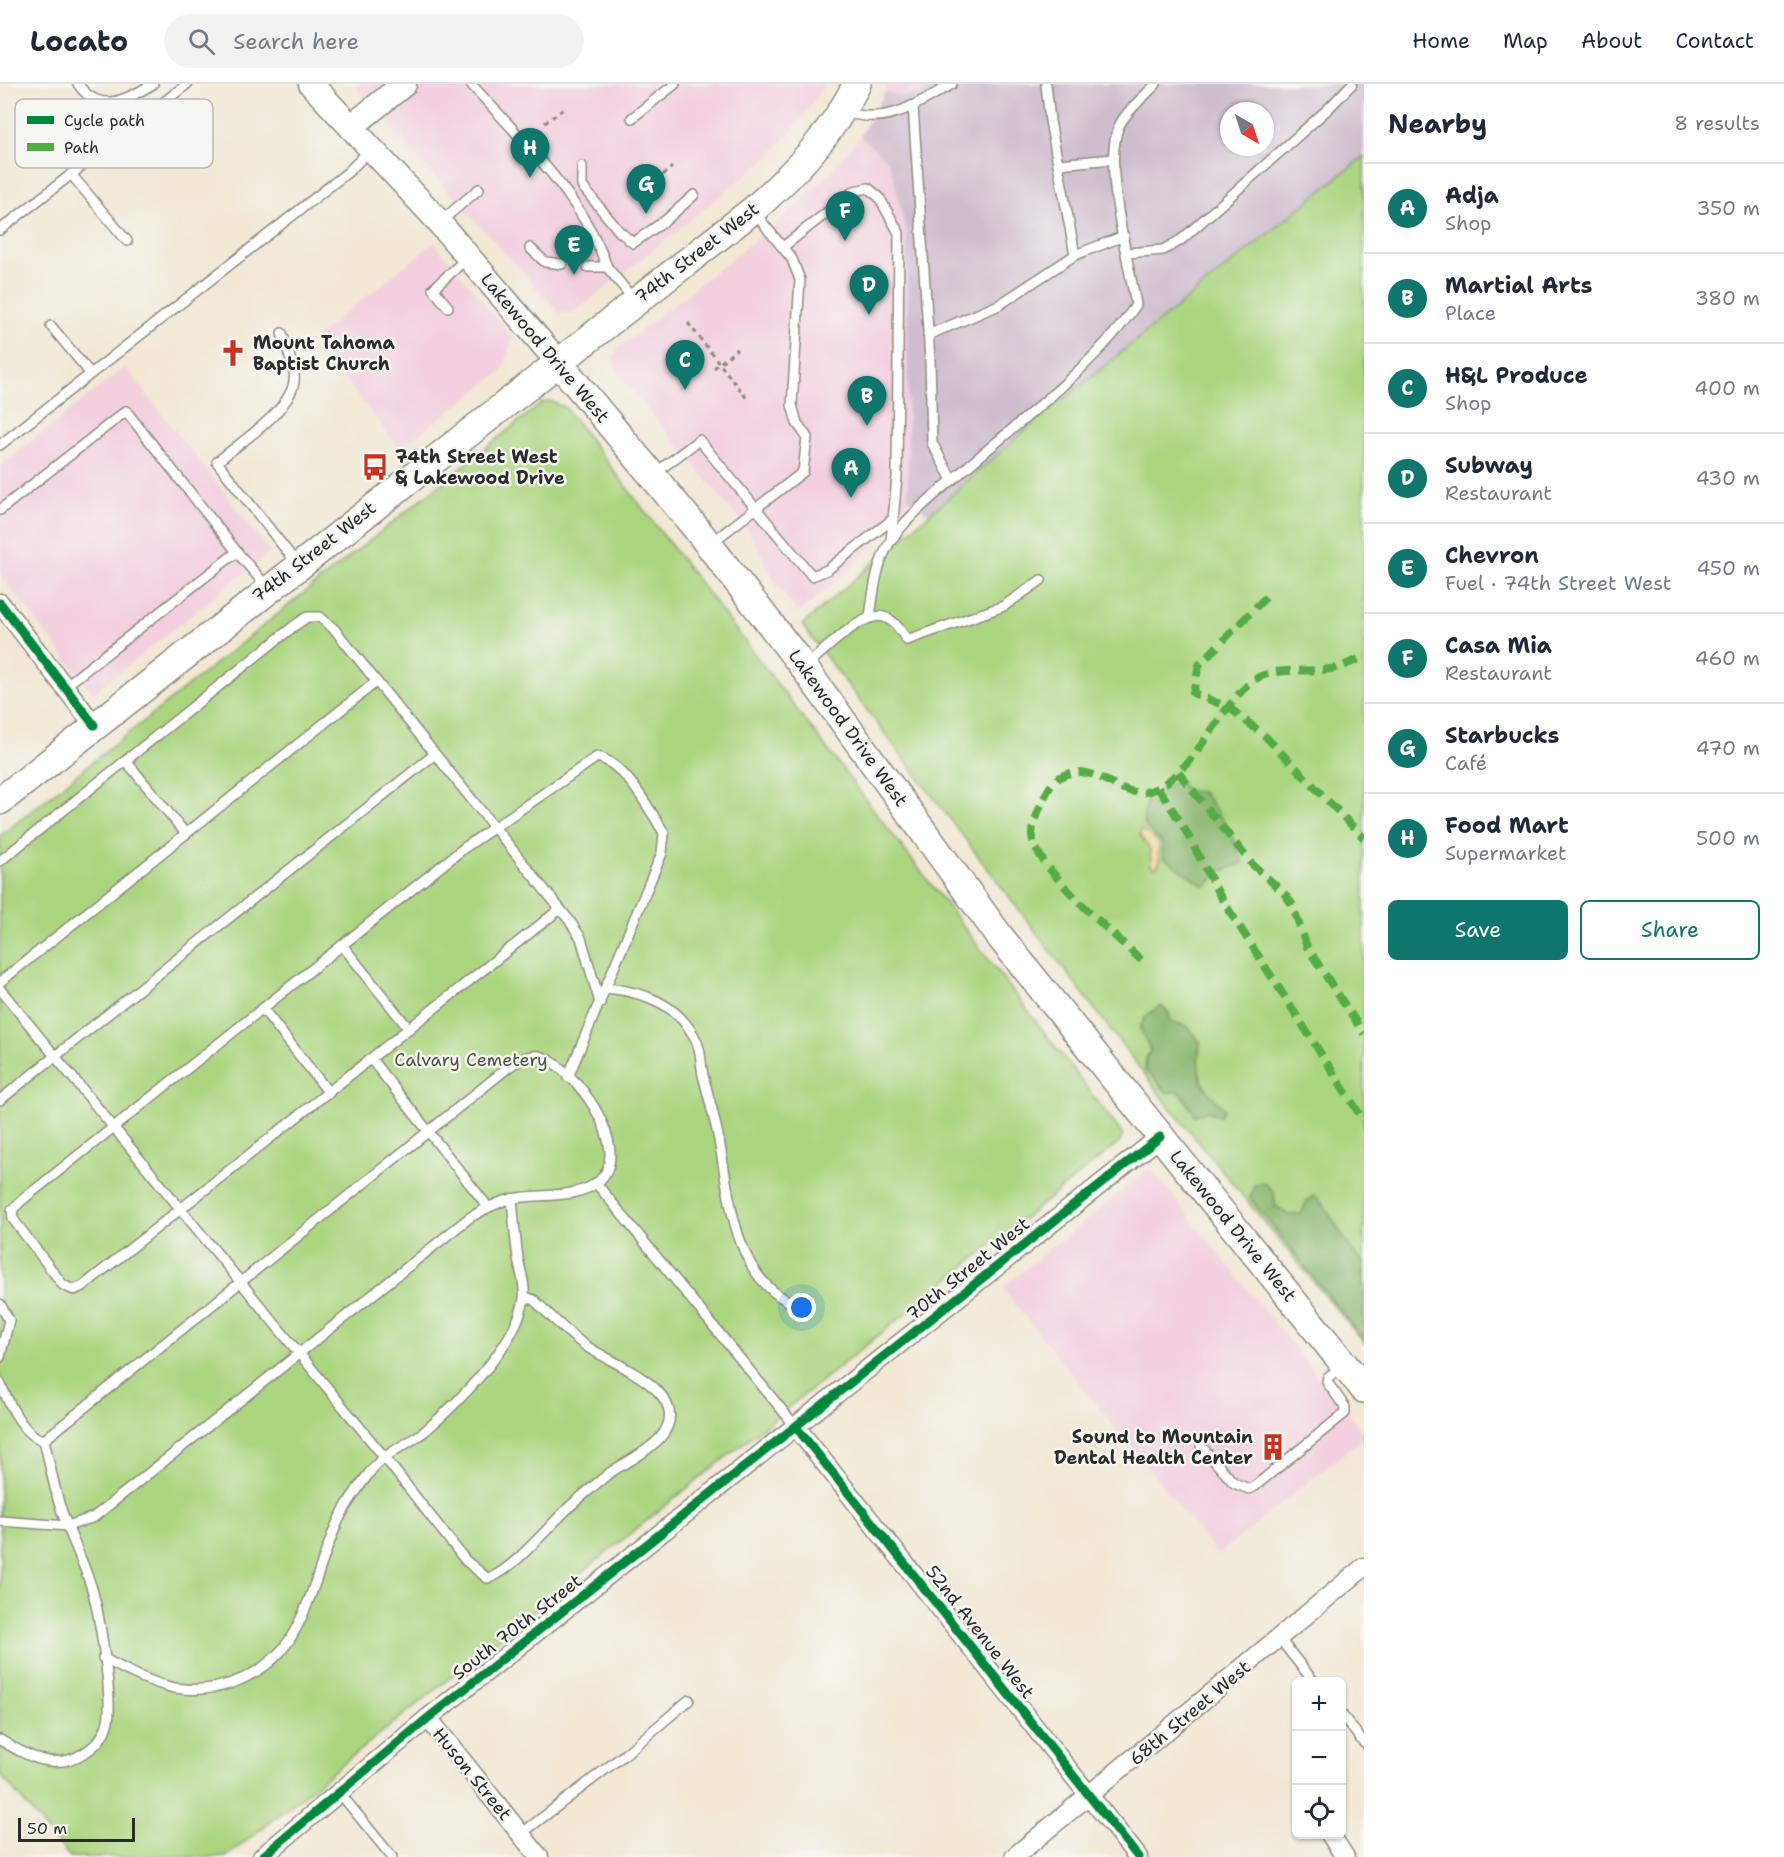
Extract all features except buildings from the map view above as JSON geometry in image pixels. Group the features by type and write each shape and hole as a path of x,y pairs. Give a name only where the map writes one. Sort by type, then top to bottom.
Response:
{"main road":[{"name":"Lakewood Drive West","path":"311,84 439,223 558,362 709,545 804,668 1001,938 1364,1389"},
{"path":"351,127 404,84"},
{"name":"74th Street West","path":"0,801 268,588 753,210 814,153 844,111 857,84"}],"street":[{"path":"0,603 94,725"},
{"name":"70th Street West","path":"796,1427 1160,1137"},
{"name":"South 70th Street","path":"262,1857 428,1718 796,1427"},
{"name":"52nd Avenue West","path":"796,1427 1138,1857"},
{"name":"68th Street West","path":"1014,1857 1090,1797 1364,1567"},
{"name":"Huson Street","path":"428,1718 539,1857"},
{"path":"1332,1839 1339,1855"}],"lane":[{"path":"78,84 87,97 92,99"},
{"path":"128,99 153,84"},
{"path":"168,99 187,84"},
{"path":"471,84 580,211 598,241 607,267 635,302"},
{"path":"632,118 675,84"},
{"path":"844,111 875,118 913,106 952,84"},
{"path":"1046,84 1075,255"},
{"path":"870,616 878,568 891,541 922,506 1090,359 1121,327 1136,305 1113,159 1120,126 1156,84"},
{"path":"1127,253 1163,250 1181,240 1328,110 1352,84"},
{"path":"913,106 928,335 932,443 952,480"},
{"path":"0,445 348,172 371,148"},
{"path":"1058,164 1113,159"},
{"path":"582,166 582,186 619,231 633,243 666,220 694,195"},
{"path":"0,230 79,168"},
{"path":"71,174 127,241"},
{"path":"783,247 854,191 868,188 879,197 899,233 897,477 891,541"},
{"path":"439,223 479,189"},
{"path":"709,545 803,472 807,437 797,423 792,405 800,280 792,259 753,210"},
{"path":"928,335 999,305 1075,255 1124,236"},
{"path":"530,248 545,262 562,264"},
{"path":"448,307 433,289 468,257"},
{"path":"588,267 607,267"},
{"path":"51,326 90,373"},
{"path":"282,333 294,375 293,390 281,409 217,462 298,565"},
{"path":"0,510 126,411 268,588"},
{"path":"652,475 699,440 812,576 828,570 893,519"},
{"path":"64,687 237,552"},
{"path":"804,668 870,616 883,616 894,622 907,640 1004,606 1041,580"},
{"path":"0,861 307,617 320,617 329,624 560,909 581,938 600,1003"},
{"path":"0,982 376,682"},
{"path":"0,1101 435,754"},
{"path":"560,909 83,1286 74,1290 63,1285 13,1219 12,1210 342,945 494,827 597,757 609,759 622,773 664,833 662,853 568,1077"},
{"path":"126,761 186,834"},
{"path":"342,945 409,1029"},
{"path":"607,988 639,992 659,1001 679,1017 694,1035 702,1053 702,1069 720,1144 730,1206 742,1247 752,1265 772,1288 794,1305 807,1308"},
{"path":"0,989 385,1458 466,1561 487,1578 506,1571 555,1518 608,1474 660,1437 669,1422 666,1405 657,1387 585,1346 534,1300 525,1297"},
{"path":"263,1009 329,1092"},
{"path":"0,1383 29,1431 36,1439 44,1440 428,1131 510,1066 527,1056 540,1056 568,1077 596,1106 605,1129 608,1161 605,1173 596,1183 585,1189 569,1193 512,1199 469,1218 93,1516 68,1526 0,1521"},
{"path":"371,1059 488,1208"},
{"path":"596,1183 796,1427"},
{"path":"104,1658 131,1673 175,1688 224,1685 248,1677 272,1660 290,1639 341,1516 372,1470 385,1458 425,1431 485,1370 501,1350 516,1323 525,1297 512,1199"},
{"path":"0,1304 9,1320 0,1357"},
{"path":"1201,1446 1234,1483 1249,1489 1255,1486 1345,1413 1346,1407 1327,1382 1328,1377 1344,1364"},
{"path":"0,1740 33,1758 55,1763 67,1762 91,1749 102,1737 108,1720 109,1693 92,1590 68,1526 44,1440"},
{"path":"1279,1638 1310,1677"},
{"path":"521,1834 624,1755 689,1700"},
{"path":"1346,1721 1364,1743"},
{"path":"339,1792 392,1857"}],"path":[{"path":"545,123 566,107"},
{"path":"656,181 672,167"},
{"path":"688,323 748,400"},
{"path":"714,368 737,349"}],"shaded area":[{"path":"353,84 387,84 368,100"},
{"path":"427,84 825,84 803,117 770,156 574,313 560,313 391,128 388,120 393,110"},
{"path":"887,84 934,84 920,95 902,96 885,92"},
{"path":"934,84 1364,84 1364,156 1029,427 929,514 908,499 907,236 888,161 860,136 885,92 902,96 920,95"},
{"path":"860,136 888,161 907,236 908,499 902,512 853,567 798,613 774,581 750,532 618,374 613,358 618,349 789,213 829,174"},
{"path":"434,243 513,338 502,371 400,449 313,339"},
{"path":"125,367 271,552 93,693 0,575 0,466"},
{"path":"1150,1168 1364,1434 1364,1437 1218,1555 1002,1288"}],"green space":[{"path":"1364,156 1364,1343 1164,1100 802,625 1029,427"},
{"name":"Calvary Cemetery","path":"550,401 565,407 1123,1135 1120,1142 226,1857 70,1857 0,1774 0,836 542,403"},
{"path":"1177,781 1189,791 1202,792 1231,834 1243,863 1222,871 1205,886 1164,858 1162,842 1144,824 1148,798"},
{"path":"1161,1006 1169,1013 1171,1022 1187,1026 1200,1042 1199,1072 1204,1086 1224,1109 1220,1116 1207,1111 1195,1115 1180,1092 1167,1092 1145,1070 1146,1058 1151,1051 1140,1028 1146,1016"},
{"path":"1263,1182 1274,1192 1275,1205 1288,1215 1301,1214 1307,1201 1314,1195 1328,1211 1350,1247 1364,1262 1364,1340 1250,1198 1254,1185"}],"sand":[{"path":"1142,830 1159,842 1159,864 1156,868 1151,866 1150,850 1139,834"}],"marked path":[{"path":"1266,597 1199,665 1193,693 1230,708 1266,737 1364,838"},
{"path":"1141,960 1060,881 1035,847 1032,834 1034,825 1048,790 1063,775 1080,772 1091,774 1129,791 1139,793 1150,791 1175,776 1187,764 1227,708 1258,677 1278,672 1334,668 1364,657"},
{"path":"1178,772 1252,864 1283,892 1292,904 1307,947 1364,1034"},
{"path":"1158,788 1182,824 1220,896 1364,1121"}],"cycle path":[{"path":"0,603 94,725"},
{"path":"262,1857 428,1718 1160,1137"},
{"path":"796,1427 1138,1857"}],"place":[{"name":"Food Mart","path":"530,178"},
{"name":"Starbucks","path":"646,214"},
{"name":"Casa Mia","path":"845,241"},
{"name":"Chevron","path":"574,275"},
{"name":"Subway","path":"869,315"},
{"name":"Mount Tahoma Baptist Church","path":"233,353"},
{"name":"H&L Produce","path":"685,390"},
{"name":"Martial Arts","path":"867,426"},
{"name":"74th Street West & Lakewood Drive","path":"375,467"},
{"name":"Adja","path":"851,498"},
{"name":"Sound to Mountain Dental Health Center","path":"1273,1447"}]}
